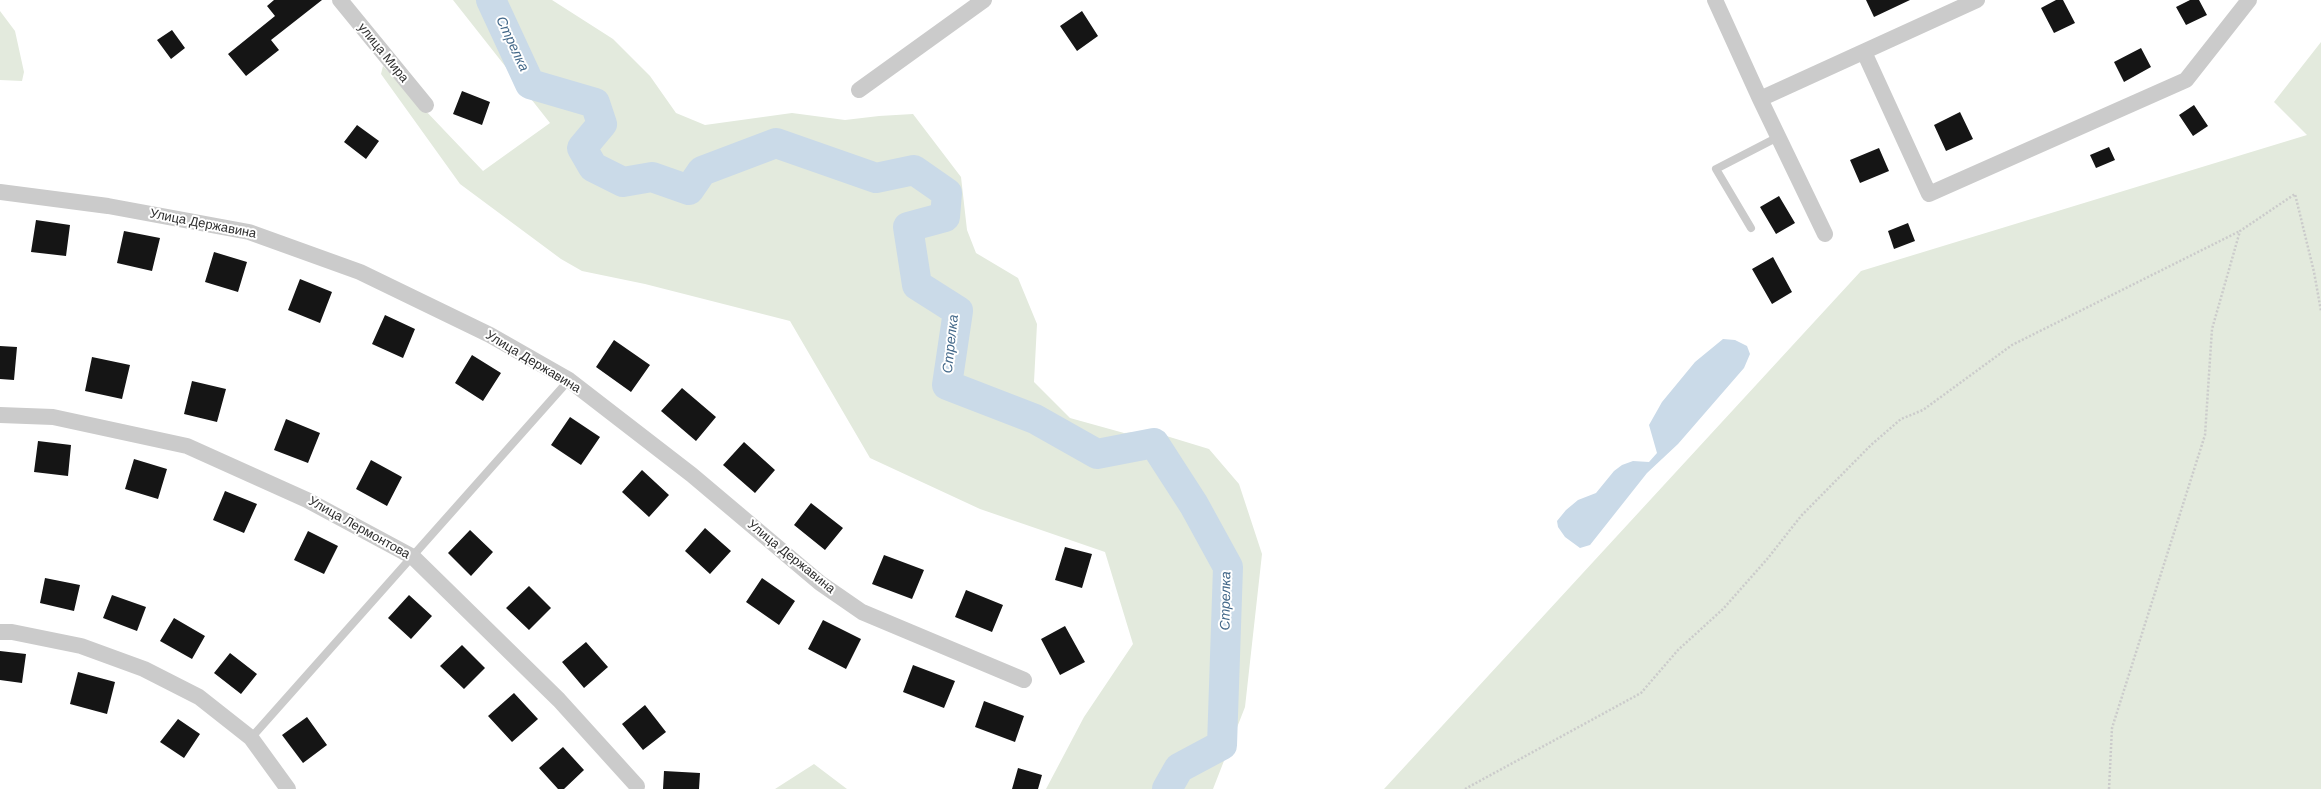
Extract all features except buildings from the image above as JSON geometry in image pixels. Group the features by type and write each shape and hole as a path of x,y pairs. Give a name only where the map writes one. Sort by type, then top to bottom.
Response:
{"street":[{"name":"улица Мира","path":"340,0 426,105"},
{"path":"859,90 984,0"},
{"path":"1715,0 1760,99 1825,234"},
{"path":"1760,99 1976,0"},
{"path":"1864,52 1929,194 2186,80 2249,0"},
{"name":"Улица Державина","path":"0,192 108,206 249,232 360,272 490,335 569,380 692,475 820,583 862,612 1024,680"},
{"name":"Улица Лермонтова","path":"0,414 53,417 187,446 307,500 413,557 559,700 637,786"},
{"path":"0,632 12,632 81,646 144,669 199,698 250,738 288,789"}],"lane":[{"path":"1751,228 1716,169 1778,137"},
{"path":"250,738 413,557 569,380"}],"path":[{"path":"1465,789 1641,693 1678,650 1723,609 1768,558 1801,516 1871,445 1902,419 1923,410 2012,345 2240,231 2294,194 2314,272 2321,311"},
{"path":"2108,789 2112,728 2205,435 2212,329 2240,231"}],"shaded area":[{"path":"453,0 552,0 613,39 650,76 676,113 705,125 792,113 845,120 913,114 961,177 967,230 976,253 1018,278 1037,324 1034,382 1070,418 1124,433 1150,431 1209,449 1239,484 1262,554 1245,707 1213,789 1046,789 1084,717 1133,644 1105,552 980,509 870,458 790,321 645,284 582,271 561,259 460,184 381,74 383,66 483,171 550,123"},
{"path":"0,11 15,31 24,72 22,81 0,80"},
{"path":"2321,42 2321,789 1384,789 1861,271 2307,135 2274,102"},
{"path":"814,764 847,789 775,789"}],"water":[{"path":"1723,339 1735,340 1747,346 1750,354 1744,368 1678,444 1647,473 1590,545 1580,548 1565,537 1558,527 1557,521 1566,510 1578,500 1596,493 1614,471 1622,465 1633,461 1649,462 1657,453 1649,425 1662,402 1695,362"}],"waterway":[{"name":"Стрелка","path":"491,0 530,84 595,103 602,124 582,148 593,167 623,182 652,177 689,190 702,171 776,143 876,178 914,170 947,193 945,217 908,227 917,285 958,311 947,385 1035,419 1097,454 1154,443 1194,505 1228,567 1222,745 1179,768 1167,789"}]}
